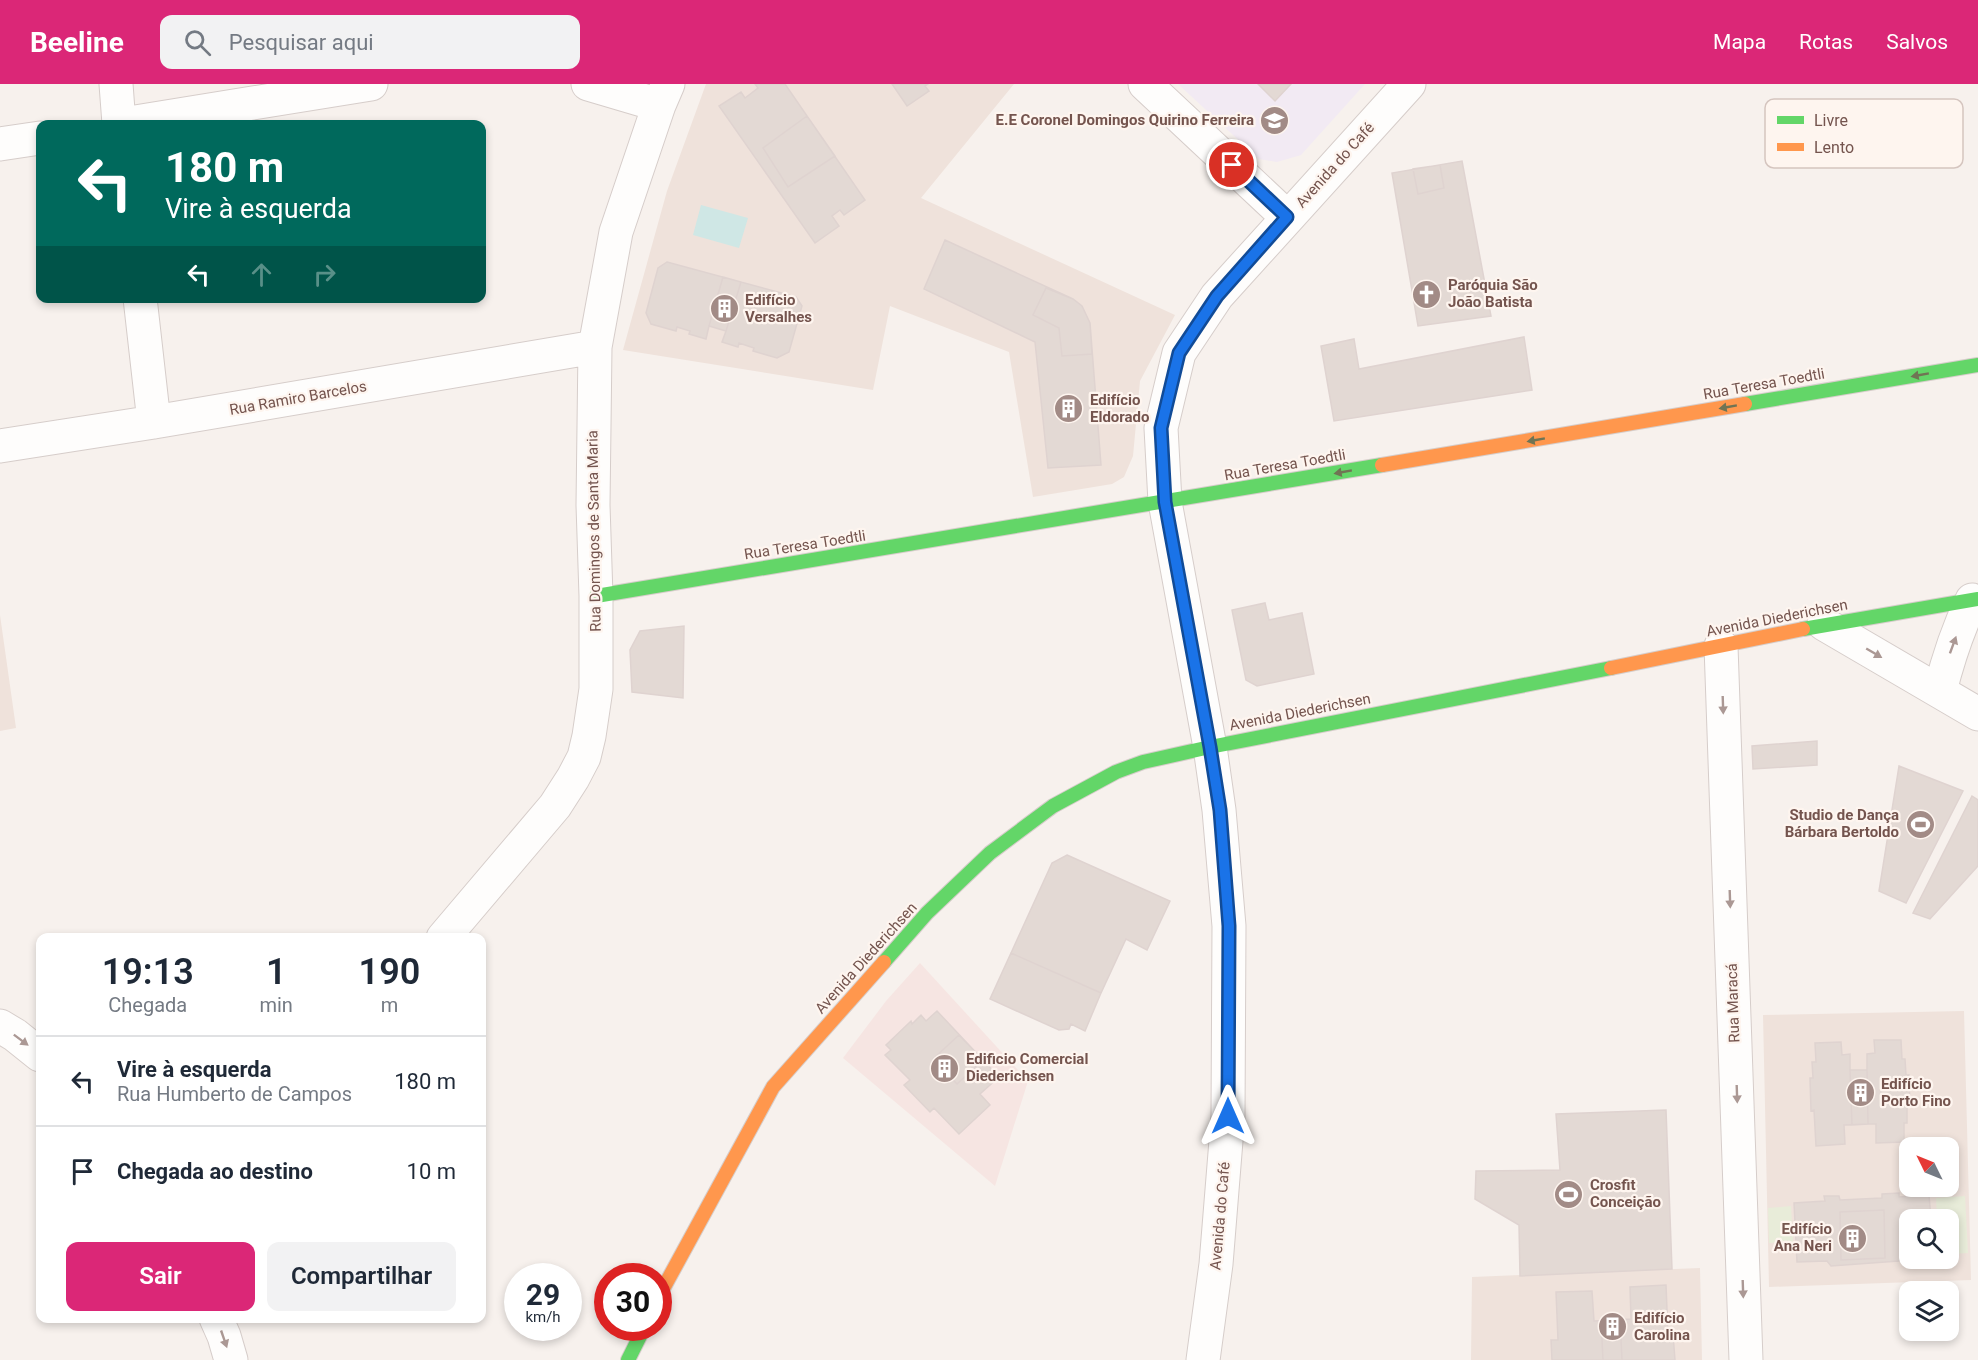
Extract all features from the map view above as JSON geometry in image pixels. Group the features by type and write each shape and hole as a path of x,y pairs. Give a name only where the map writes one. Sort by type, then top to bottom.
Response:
{"street":[{"path":"116,84 120,120"},
{"path":"146,120 371,84"},
{"path":"588,84 664,94"},
{"path":"1145,84 1287,217"},
{"name":"Avenida do Café","path":"1203,1360 1216,1264 1228,1104 1229,926 1220,810 1165,502 1161,428 1179,353 1217,296 1409,84"},
{"name":"Rua Domingos de Santa Maria","path":"447,933 555,806 584,757 596,689 593,505 595,347 616,232 664,94"},
{"path":"0,144 36,139"},
{"path":"141,303 154,422"},
{"name":"Rua Ramiro Barcelos","path":"0,446 595,347"},
{"name":"Rua Teresa Toedtli","path":"596,596 1978,365"},
{"path":"1940,691 1963,619 1975,600"},
{"name":"Avenida Diederichsen","path":"672,1271 773,1087 927,913 990,853 1053,806 1116,772 1143,762 1210,747 1824,624 1975,600"},
{"path":"1824,624 1978,714"},
{"name":"Rua Maracá","path":"1721,646 1746,1360"},
{"path":"0,1026 36,1052"},
{"path":"218,1323 231,1360"},
{"path":"628,1360 638,1341"}],"shaded area":[{"path":"706,84 1014,84 921,198 1175,315 1140,381 1133,456 1124,477 1112,484 1033,497 1009,352 890,306 873,390 623,350 667,191"},
{"name":"E.E Coronel Domingos Quirino Ferreira","path":"1178,84 1365,84 1301,155 1277,162 1259,159"},
{"path":"0,615 16,728 0,731"},
{"path":"920,963 1028,1081 995,1186 843,1058 886,1001"},
{"path":"1964,1011 1971,1280 1769,1287 1763,1015"},
{"path":"1700,1268 1702,1360 1471,1360 1472,1277"}],"green space":[{"path":"1965,1196 1968,1253 1959,1253 1959,1209 1937,1209 1936,1198"},
{"path":"1791,1206 1793,1242 1769,1243 1768,1208"}],"water":[{"path":"701,205 748,218 739,248 693,235"}],"building":[{"path":"755,84 785,84 865,200 844,215 840,210 832,216 839,226 815,243 719,106 741,92 745,98 758,88"},
{"path":"892,84 928,84 925,86 929,91 907,106"},
{"path":"1258,84 1291,84 1275,101"},
{"path":"807,116 835,156 788,187 763,148"},
{"path":"1462,161 1491,316 1418,326 1392,173"},
{"path":"1440,165 1444,188 1418,194 1413,169"},
{"name":"Edifício Eldorado","path":"945,240 1073,299 1082,306 1090,323 1101,465 1048,468 1035,342 924,289"},
{"name":"Edifício Versalhes","path":"667,262 796,297 802,306 789,352 777,358 753,351 754,348 739,343 738,347 722,342 726,331 709,326 706,339 689,334 690,331 677,327 676,331 651,324 646,313 658,268"},
{"path":"723,277 741,282 726,331 709,326"},
{"path":"1046,288 1073,299 1082,306 1090,323 1092,354 1062,356 1059,328 1033,315"},
{"path":"1524,337 1532,390 1334,421 1321,346 1354,339 1359,369"},
{"path":"1265,603 1269,620 1302,613 1314,674 1257,686 1246,680 1232,610"},
{"path":"684,626 683,698 632,692 630,650 640,631"},
{"path":"1817,741 1817,765 1753,769 1752,746"},
{"path":"1899,766 1963,791 1906,903 1879,891"},
{"path":"1972,796 1978,800 1978,866 1930,919 1913,913"},
{"path":"1067,855 1170,901 1147,950 1126,939 1101,993 1011,953 1052,863"},
{"path":"1011,953 1101,993 1085,1031 1071,1024 1069,1029 1059,1030 990,999"},
{"name":"Edificio Comercial Diederichsen","path":"937,1011 999,1077 980,1094 990,1105 959,1134 934,1108 930,1112 904,1085 910,1080 885,1055 891,1050 886,1045 911,1021 912,1024 921,1015 926,1021"},
{"path":"959,1035 983,1060 957,1084 933,1059"},
{"name":"Edifício Porto Fino","path":"1874,1040 1901,1040 1902,1059 1905,1059 1906,1075 1909,1075 1910,1107 1907,1107 1904,1137 1899,1137 1899,1142 1876,1143 1876,1124 1844,1125 1845,1144 1816,1146 1814,1110 1811,1111 1810,1078 1813,1078 1812,1062 1816,1062 1815,1043 1841,1042 1842,1055 1850,1054 1850,1070 1867,1070 1867,1054 1875,1053"},
{"path":"1850,1070 1867,1070 1868,1124 1852,1125"},
{"path":"1666,1110 1672,1269 1520,1276 1519,1225 1475,1199 1476,1171 1560,1170 1556,1114"},
{"name":"Edifício Ana Neri","path":"1899,1193 1899,1197 1929,1197 1930,1209 1899,1209 1899,1261 1831,1266 1827,1261 1797,1262 1794,1203 1825,1201 1824,1196 1839,1196 1840,1200 1882,1198 1882,1194"},
{"path":"1884,1210 1885,1258 1841,1260 1840,1212"},
{"name":"Edifício Carolina","path":"1666,1285 1668,1334 1673,1334 1675,1360 1552,1360 1551,1340 1558,1340 1556,1292 1592,1291 1594,1321 1631,1319 1630,1287"},
{"path":"1620,1319 1622,1360 1603,1360 1601,1320"}],"traffic: fast":[{"path":"1745,404 1978,365"},
{"path":"596,596 1382,465"},
{"path":"1803,629 1978,599"},
{"path":"884,962 927,913 990,853 1053,806 1116,772 1143,762 1210,747 1611,668"},
{"path":"628,1360 638,1341"}],"traffic: slow":[{"path":"1382,465 1745,404"},
{"path":"1611,668 1803,629"},
{"path":"672,1272 773,1087 884,962"}],"place":[{"name":"E.E Coronel Domingos Quirino Ferreira","path":"1275,120"},
{"name":"Paróquia São João Batista","path":"1427,294"},
{"name":"Edifício Versalhes","path":"724,309"},
{"name":"Edifício Eldorado","path":"1069,409"},
{"name":"Studio de Dança Bárbara Bertoldo","path":"1920,824"},
{"name":"Edificio Comercial Diederichsen","path":"945,1068"},
{"name":"Edifício Porto Fino","path":"1860,1093"},
{"name":"Crosfit Conceição","path":"1569,1194"},
{"name":"Edifício Ana Neri","path":"1853,1238"},
{"name":"Edifício Carolina","path":"1613,1327"}],"route":[{"path":"1228,1116 1229,926 1220,810 1165,502 1161,428 1179,353 1217,296 1287,217 1232,165"}]}
